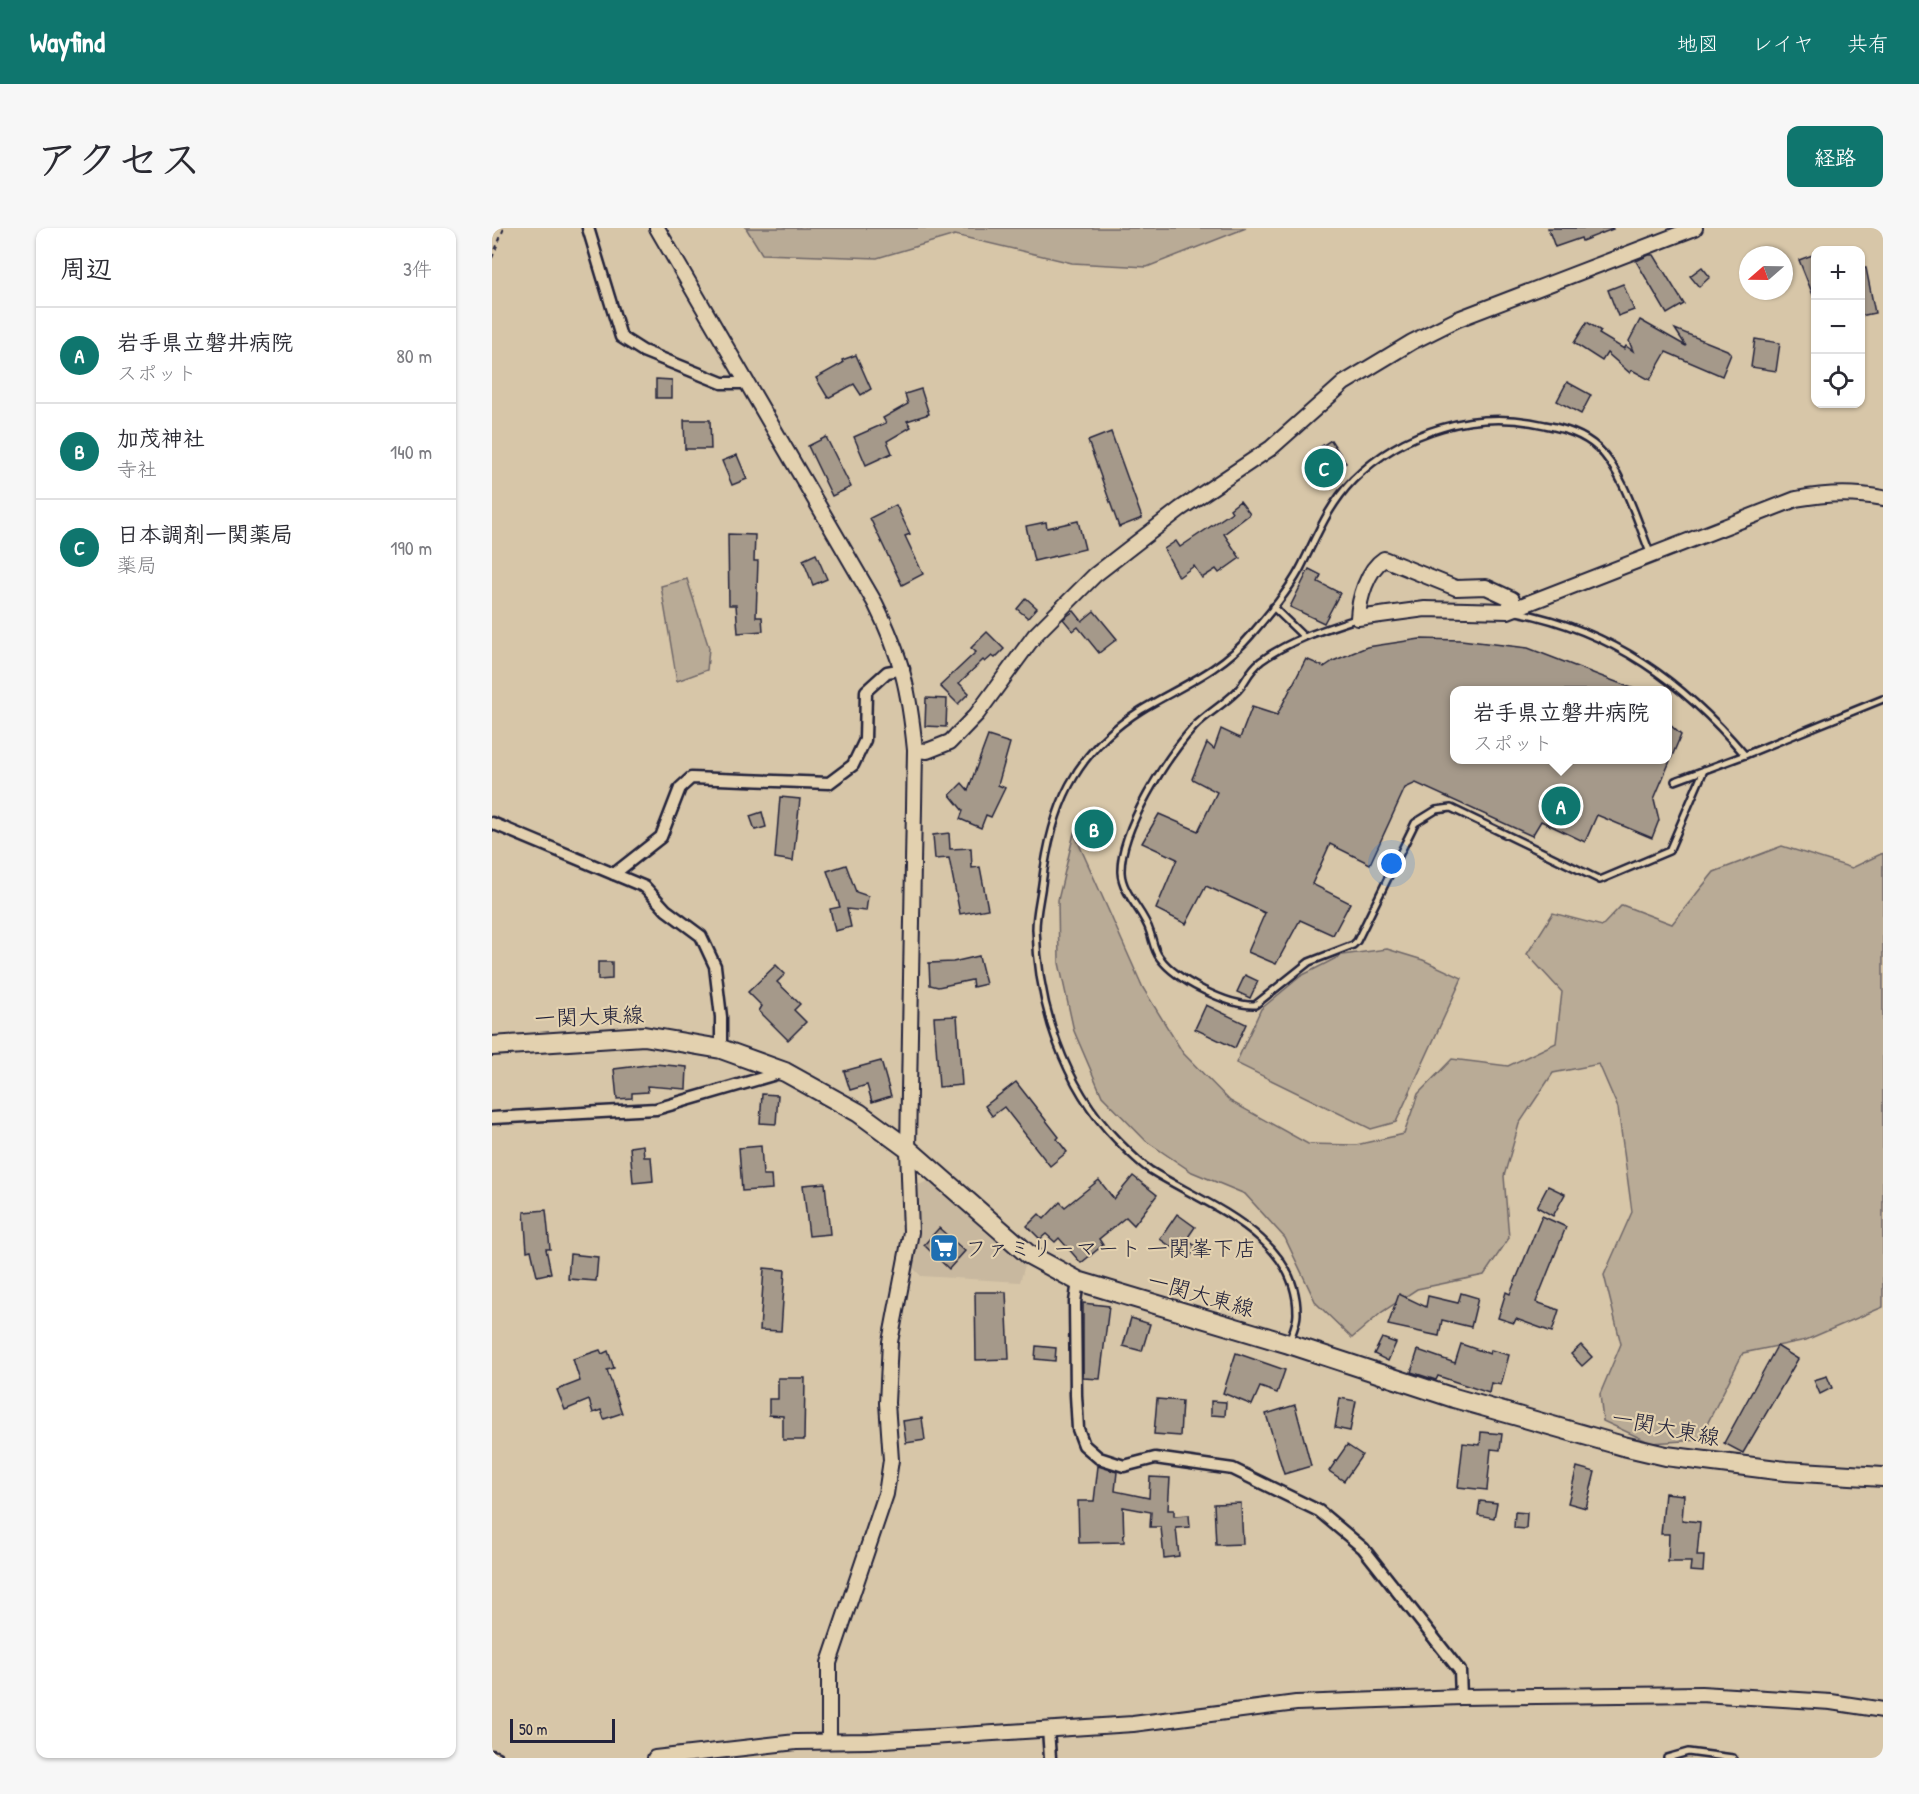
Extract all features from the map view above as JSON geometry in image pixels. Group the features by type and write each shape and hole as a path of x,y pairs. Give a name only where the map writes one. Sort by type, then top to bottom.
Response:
{"main road":[{"name":"一関大東線","path":"492,1046 644,1036 721,1049 785,1072 859,1113 908,1149 1028,1254 1078,1281 1289,1344 1455,1398 1666,1456 1785,1471 1883,1477"}],"street":[{"path":"588,228 621,337 643,351 722,383 747,383"},
{"path":"657,228 875,603 904,669 915,750 908,1149 910,1232 890,1342 887,1392 891,1460 886,1494 829,1663 829,1741"},
{"path":"915,750 927,751 950,742 977,714 1035,635 1095,575 1180,509 1271,448 1344,383 1412,342 1458,319 1695,228"},
{"path":"1508,611 1512,599 1486,587 1456,588 1384,559 1377,564 1363,592 1358,618 1425,609 1508,611 1796,499 1823,494 1854,493 1883,498"},
{"path":"614,874 661,837 680,788 691,778 829,783 853,765 865,740 866,691 887,672 904,669"},
{"path":"492,823 645,887 666,910 701,936 715,966 721,1017 721,1049"},
{"path":"492,1118 656,1109 785,1072"},
{"path":"1078,1281 1075,1302 1076,1395 1078,1429 1084,1445 1099,1458 1124,1466 1155,1458 1233,1469 1319,1511 1363,1548 1460,1671 1461,1697"},
{"path":"656,1758 796,1742 869,1741 1133,1724 1296,1702 1701,1694 1831,1702 1883,1710"},
{"path":"1048,1729 1050,1758"},
{"path":"492,1756 497,1758"}],"lane":[{"path":"1289,1344 1297,1315 1294,1290 1282,1265 1262,1238 1234,1218 1146,1168 1114,1137 1082,1098 1058,1048 1044,989 1036,927 1053,820 1078,767 1108,736 1139,711 1216,667 1248,639 1299,572 1330,508 1352,482 1376,460 1418,436 1451,424 1508,419 1573,431 1600,449 1616,472 1651,555"},
{"path":"1273,607 1303,636"},
{"path":"1508,611 1542,617 1586,633 1659,672 1693,699 1745,755"},
{"path":"1358,618 1303,636 1254,667 1237,691 1195,726 1165,764 1145,798 1122,862 1125,889 1147,922 1157,955 1167,966 1198,987 1246,1005 1255,1005 1263,1001 1281,982 1309,962 1357,941 1415,823 1431,812 1451,808 1600,880 1669,851 1704,770"},
{"path":"1675,781 1883,699"},
{"path":"1667,1758 1688,1752 1733,1758"}],"path":[{"path":"492,258 504,228"}],"shaded area":[{"path":"746,228 1246,228 1147,267 1072,263 955,235 877,258 762,254"},
{"path":"687,579 709,648 707,670 677,681 661,586"},
{"path":"1074,833 1143,988 1183,1053 1230,1101 1308,1144 1356,1145 1404,1134 1418,1094 1452,1059 1508,1066 1556,1043 1562,992 1527,954 1553,913 1602,926 1622,905 1672,924 1714,872 1782,846 1852,868 1883,853 1883,1307 1806,1340 1743,1353 1699,1440 1651,1443 1603,1421 1600,1394 1621,1344 1604,1275 1632,1212 1618,1108 1599,1064 1553,1073 1519,1124 1504,1176 1509,1238 1484,1275 1417,1289 1382,1312 1352,1338 1316,1303 1285,1238 1245,1194 1192,1172 1146,1141 1102,1096 1074,1031 1059,963 1058,900"},
{"path":"1387,949 1423,960 1462,978 1396,1122 1371,1129 1236,1063 1261,1009 1301,976 1342,955"},
{"path":"932,1180 985,1232 1025,1265 1020,1282 921,1276 913,1268 918,1185"}],"building":[{"path":"1548,228 1613,229 1582,241 1581,238 1555,247"},
{"path":"1654,255 1684,304 1667,314 1636,261"},
{"path":"1811,256 1811,290 1799,260"},
{"path":"1702,267 1710,277 1699,287 1690,276"},
{"path":"1865,268 1866,268 1875,313 1865,315"},
{"path":"1623,284 1634,310 1618,316 1608,290"},
{"path":"1640,320 1686,346 1675,329 1727,350 1731,354 1722,376 1666,352 1650,380 1632,370 1630,373 1607,353 1602,361 1574,343 1587,322 1601,331 1599,334 1624,349 1626,346 1633,351 1629,341"},
{"path":"1755,339 1780,343 1776,371 1751,367"},
{"path":"856,355 871,389 861,395 854,384 828,398 816,378 843,363 842,360"},
{"path":"656,379 672,380 672,398 656,398"},
{"path":"1567,382 1591,395 1581,414 1557,401"},
{"path":"921,389 929,414 907,421 911,427 887,441 892,453 866,465 854,437 886,423 883,418 908,404 905,394"},
{"path":"684,420 710,420 711,449 685,449"},
{"path":"1111,432 1142,518 1119,527 1088,441"},
{"path":"826,437 851,487 832,496 808,446"},
{"path":"1331,440 1346,463 1326,476 1311,453"},
{"path":"737,455 747,479 732,485 722,461"},
{"path":"1240,501 1250,514 1224,534 1240,558 1219,573 1216,569 1202,578 1194,566 1179,577 1164,549 1176,541 1180,547 1232,512 1230,509"},
{"path":"896,505 910,534 905,536 923,574 902,585 870,518"},
{"path":"1078,521 1085,549 1034,561 1026,526 1046,522 1047,528"},
{"path":"728,534 755,535 754,561 758,561 756,617 762,617 763,631 738,633 736,605 729,605"},
{"path":"816,554 827,579 813,585 803,560"},
{"path":"1309,569 1321,575 1318,582 1340,593 1324,623 1290,607"},
{"path":"1026,598 1037,608 1028,618 1017,609"},
{"path":"1074,611 1082,621 1094,611 1117,639 1099,653 1078,627 1073,631 1063,619"},
{"path":"987,632 1004,649 995,658 992,656 985,662 983,660 959,683 969,693 958,704 940,686 976,652 971,648"},
{"path":"1420,639 1461,640 1528,648 1627,686 1450,686 1450,764 1669,764 1654,799 1659,820 1652,838 1597,815 1585,842 1541,821 1532,836 1416,783 1405,788 1370,864 1330,844 1312,884 1350,903 1333,935 1300,920 1276,964 1248,952 1265,913 1206,886 1186,924 1156,909 1177,859 1142,843 1159,814 1198,831 1217,792 1192,779 1207,743 1214,749 1221,729 1240,738 1252,707 1277,715 1306,659 1324,667 1367,647"},
{"path":"926,698 947,699 946,727 925,726"},
{"path":"1672,727 1681,735 1672,756"},
{"path":"988,736 1010,743 998,785 1005,788 991,817 986,815 981,828 960,819 963,811 950,795 962,783 968,790"},
{"path":"780,797 800,799 793,861 775,858"},
{"path":"762,812 766,827 755,830 750,816"},
{"path":"949,833 950,849 971,848 972,868 980,867 988,909 960,914 949,858 935,859 933,835"},
{"path":"846,865 856,892 868,896 866,911 847,909 851,927 835,931 830,909 840,907 827,871"},
{"path":"979,956 986,984 973,987 972,980 938,987 930,985 929,963 953,962"},
{"path":"598,962 612,962 612,979 598,980"},
{"path":"776,965 785,974 777,982 800,1004 794,1010 806,1022 788,1040 759,1011 762,1006 748,992"},
{"path":"1245,975 1258,981 1250,998 1237,992"},
{"path":"1206,1005 1246,1024 1235,1048 1195,1029"},
{"path":"957,1016 962,1085 939,1087 934,1017"},
{"path":"881,1061 891,1096 872,1102 867,1085 850,1090 844,1071"},
{"path":"655,1064 687,1067 686,1089 647,1086 648,1092 632,1093 632,1098 617,1099 614,1069"},
{"path":"1016,1082 1059,1137 1057,1139 1067,1152 1050,1166 1004,1107 992,1116 985,1106"},
{"path":"762,1094 778,1095 776,1124 760,1123"},
{"path":"643,1145 644,1157 651,1157 653,1181 633,1183 630,1147"},
{"path":"761,1146 763,1175 771,1175 772,1189 742,1191 739,1148"},
{"path":"1133,1176 1157,1195 1134,1225 1126,1217 1099,1239 1103,1245 1081,1263 1059,1238 1055,1242 1046,1234 1040,1239 1027,1226 1039,1214 1044,1219 1060,1202 1065,1207 1099,1180 1114,1199"},
{"path":"825,1183 830,1234 809,1236 803,1185"},
{"path":"1548,1186 1565,1194 1553,1216 1537,1207"},
{"path":"546,1210 550,1249 546,1249 551,1273 537,1276 531,1250 527,1251 524,1212"},
{"path":"1177,1214 1195,1227 1186,1240 1196,1246 1189,1259 1160,1239"},
{"path":"1542,1216 1566,1227 1536,1302 1559,1310 1552,1332 1516,1319 1514,1323 1498,1318 1506,1292 1510,1294"},
{"name":"ファミリーマート 一関峯下店","path":"939,1228 965,1251 949,1269 924,1245"},
{"path":"570,1254 598,1257 596,1281 568,1279"},
{"path":"764,1268 785,1270 781,1331 760,1330"},
{"path":"975,1292 1006,1292 1009,1359 976,1360"},
{"path":"1461,1293 1478,1298 1471,1327 1442,1320 1439,1336 1388,1325 1399,1294 1426,1307 1428,1296 1458,1303"},
{"path":"1083,1303 1109,1306 1100,1379 1083,1378"},
{"path":"1131,1318 1150,1324 1142,1351 1123,1346"},
{"path":"1382,1338 1396,1343 1388,1361 1374,1354"},
{"path":"1461,1344 1490,1354 1491,1350 1509,1355 1501,1385 1491,1383 1489,1393 1438,1376 1436,1380 1411,1372 1418,1350 1455,1363"},
{"path":"1581,1345 1592,1357 1582,1366 1571,1354"},
{"path":"1036,1346 1056,1348 1055,1361 1035,1359"},
{"path":"1777,1346 1798,1359 1743,1453 1724,1443"},
{"path":"600,1350 602,1354 608,1351 614,1368 607,1370 622,1413 604,1419 601,1410 593,1413 589,1400 565,1410 557,1390 580,1381 573,1359"},
{"path":"1236,1353 1285,1370 1277,1393 1260,1387 1252,1405 1223,1393"},
{"path":"1827,1376 1832,1388 1820,1394 1814,1380"},
{"path":"778,1378 805,1378 804,1440 783,1440 783,1416 769,1415 769,1399 778,1399"},
{"path":"1340,1398 1356,1401 1350,1431 1335,1428"},
{"path":"1157,1399 1182,1401 1180,1436 1154,1434"},
{"path":"1211,1401 1226,1402 1225,1416 1211,1415"},
{"path":"1295,1405 1311,1466 1284,1474 1266,1414"},
{"path":"922,1418 925,1440 906,1443 903,1421"},
{"path":"1481,1432 1502,1434 1500,1450 1491,1449 1487,1490 1458,1487 1463,1443 1480,1445"},
{"path":"1347,1445 1362,1455 1344,1481 1329,1471"},
{"path":"1098,1466 1117,1472 1115,1491 1149,1498 1150,1477 1170,1478 1168,1510 1174,1510 1174,1516 1189,1515 1190,1527 1176,1528 1179,1556 1164,1558 1161,1527 1150,1527 1151,1512 1123,1507 1124,1542 1079,1543 1078,1501 1094,1501"},
{"path":"1577,1467 1595,1472 1586,1508 1568,1503"},
{"path":"1665,1493 1684,1495 1682,1520 1700,1522 1697,1556 1704,1556 1703,1572 1690,1571 1691,1562 1668,1562 1669,1534 1661,1534"},
{"path":"1480,1501 1497,1503 1494,1518 1478,1515"},
{"path":"1241,1503 1243,1544 1216,1545 1214,1504"},
{"path":"1515,1512 1527,1513 1526,1529 1514,1528"}],"place":[{"name":"日本調剤一関薬局","path":"1324,468"},
{"name":"岩手県立磐井病院","path":"1561,806"},
{"name":"加茂神社","path":"1094,829"},
{"name":"ファミリーマート 一関峯下店","path":"944,1248"}]}
